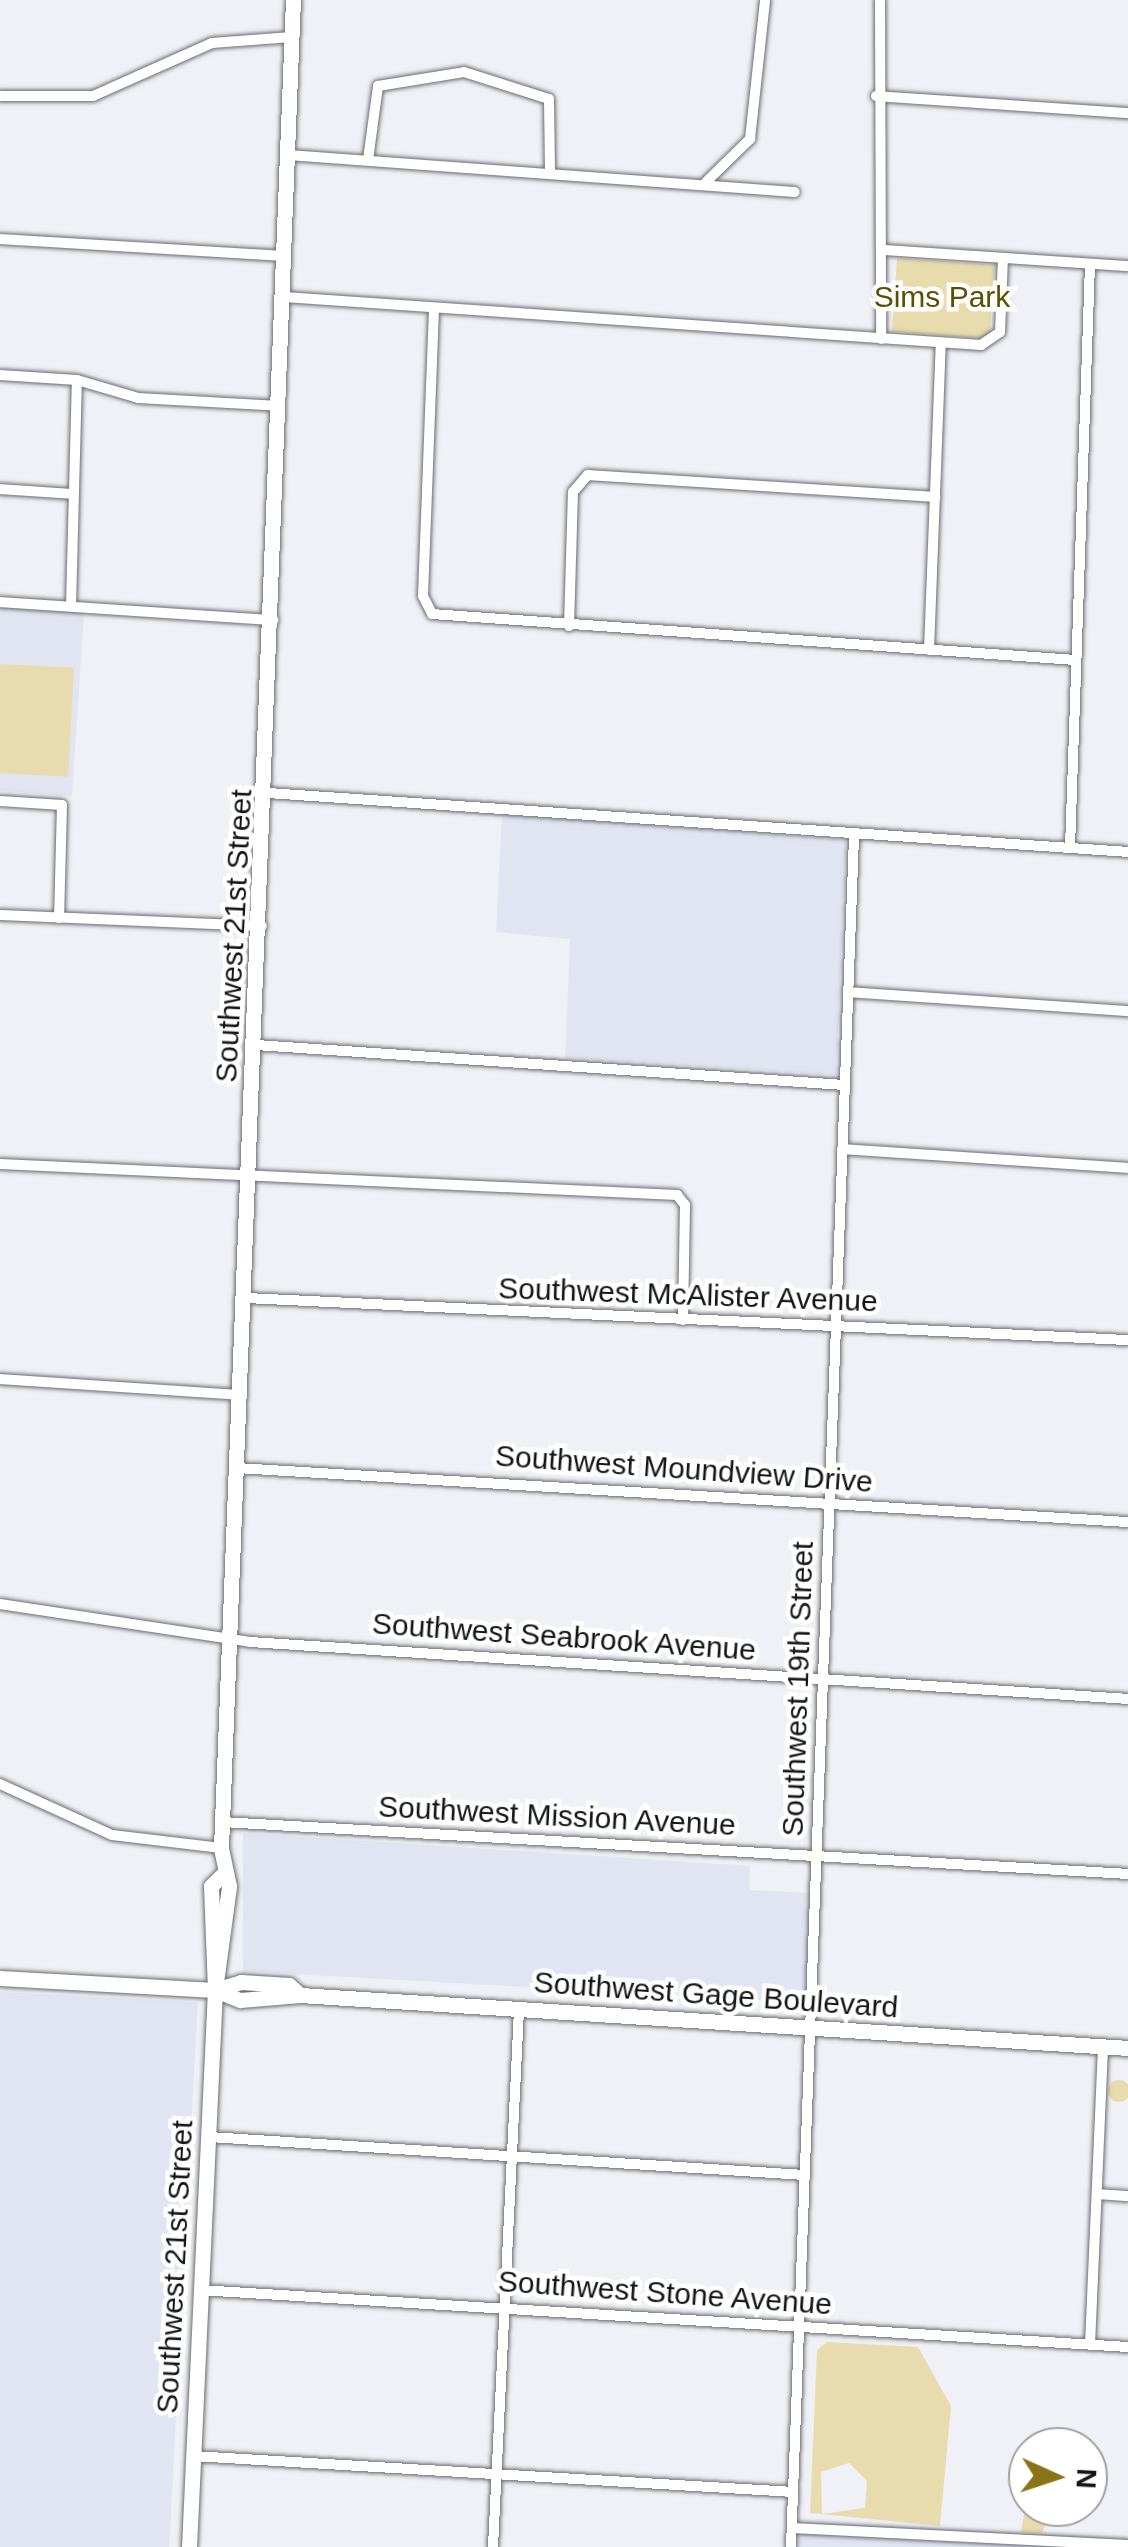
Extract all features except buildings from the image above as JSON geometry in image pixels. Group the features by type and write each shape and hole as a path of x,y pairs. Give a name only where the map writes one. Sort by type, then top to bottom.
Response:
{"main road":[{"name":"Southwest 21st Street","path":"189,2547 215,1990 225,1964 221,1848 263,926 293,0"},
{"name":"Southwest Gage Boulevard","path":"0,1978 215,1990 289,1985 300,1996 1128,2048"}],"street":[{"path":"705,182 750,139 764,0"},
{"path":"880,0 876,96 886,250 882,339"},
{"path":"0,96 93,96 212,44 292,37"},
{"path":"368,160 378,86 464,72 549,99 550,170"},
{"path":"876,96 1128,112"},
{"path":"288,156 550,170 795,192"},
{"path":"0,239 284,256"},
{"path":"886,250 1128,266"},
{"path":"284,297 942,343 999,338 1003,258"},
{"path":"1070,848 1090,264"},
{"path":"434,309 424,603 436,616 1076,660"},
{"path":"929,650 942,343"},
{"path":"0,374 76,380 138,398 280,406"},
{"path":"71,606 76,380"},
{"path":"568,626 573,492 596,474 935,497"},
{"path":"0,489 74,494"},
{"path":"0,602 274,620"},
{"path":"268,793 1128,852"},
{"path":"0,801 62,805 59,918"},
{"name":"Southwest 19th Street","path":"791,2547 854,834"},
{"path":"0,916 263,926"},
{"path":"848,992 1128,1011"},
{"path":"256,1044 844,1084"},
{"path":"842,1149 1128,1168"},
{"path":"0,1164 250,1174 684,1200 683,1320"},
{"name":"Southwest McAlister Avenue","path":"246,1298 1128,1340"},
{"path":"0,1379 241,1395"},
{"name":"Southwest Moundview Drive","path":"237,1468 1128,1522"},
{"name":"Southwest Seabrook Avenue","path":"0,1604 229,1640 1128,1700"},
{"path":"0,1784 112,1835 221,1848"},
{"name":"Southwest Mission Avenue","path":"222,1822 1128,1874"},
{"path":"493,2547 519,2010"},
{"path":"1090,2345 1103,2047"},
{"path":"210,2137 804,2176"},
{"path":"1098,2194 1128,2196"},
{"name":"Southwest Stone Avenue","path":"199,2290 1128,2347"},
{"path":"193,2456 793,2492"},
{"path":"792,2528 1128,2546"}],"shaded area":[{"path":"0,607 84,613 72,796 0,791"},
{"path":"502,814 846,840 836,1075 565,1058 570,939 496,932"},
{"path":"243,1833 750,1866 749,1890 810,1893 807,2003 243,1971"},
{"path":"0,1992 198,2002 169,2547 0,2547"},
{"path":"799,2522 1128,2539 1128,2547 798,2547"}],"green space":[{"name":"Sims Park","path":"897,258 995,265 990,339 892,332"},
{"path":"0,664 74,668 68,777 0,773"},
{"path":"1119,2080 1127,2083 1127,2099 1119,2102 1111,2099 1108,2091 1111,2083"},
{"path":"827,2342 918,2347 951,2406 940,2526 810,2513 817,2350","holes":["849,2463 867,2481 865,2508 822,2514 821,2472"]},
{"path":"1022,2527 1045,2527 1042,2533 1021,2532"}]}
